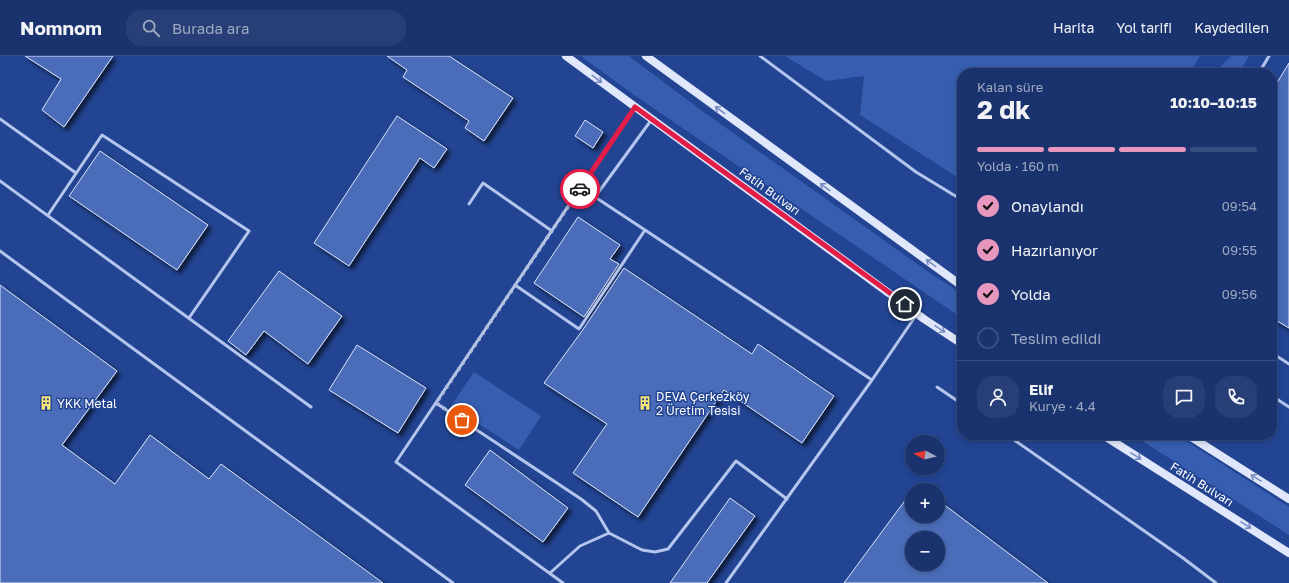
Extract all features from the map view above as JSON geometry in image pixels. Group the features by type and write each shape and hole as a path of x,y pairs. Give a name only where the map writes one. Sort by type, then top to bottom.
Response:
{"main road":[{"name":"Fatih Bulvarı","path":"566,56 917,313 957,341"},
{"path":"646,56 957,282"},
{"name":"Fatih Bulvarı","path":"1111,440 1289,553"},
{"path":"1196,440 1289,499"}],"lane":[{"path":"760,56 916,172 957,197"},
{"path":"1263,68 1269,56"},
{"path":"563,583 396,462 635,107"},
{"path":"0,119 76,173"},
{"path":"652,119 595,197 872,380"},
{"path":"48,215 102,135 249,231 188,318"},
{"path":"0,181 311,406"},
{"path":"469,204 483,183 552,231"},
{"path":"515,285 579,329 645,230"},
{"path":"0,251 454,583"},
{"path":"726,583 872,380 917,313"},
{"path":"1277,356 1289,364"},
{"path":"937,387 957,401"},
{"path":"1277,399 1289,407"},
{"path":"436,403 581,499 596,511 609,533 642,550 655,552 668,549 736,461 787,499"},
{"path":"1014,440 1183,558 1216,583"},
{"path":"550,573 580,546 609,533"}],"shaded area":[{"path":"581,56 629,56 705,113 957,291 957,315 634,95"},
{"path":"785,56 1200,56 1193,68 957,68 957,177 860,115 864,76 826,81"},
{"path":"1231,56 1249,56 1242,68 1219,68"},
{"path":"474,372 541,416 519,450 451,406"},
{"path":"1141,440 1185,440 1289,507 1289,535"}],"building":[{"path":"25,56 113,56 64,127 42,110 61,79"},
{"path":"387,56 449,56 513,98 484,141 465,128 469,121 403,77 407,70"},
{"path":"1289,63 1289,328 1277,321 1277,83"},
{"path":"397,116 447,149 434,168 420,158 349,266 314,243"},
{"path":"585,120 603,132 593,148 575,136"},
{"path":"100,151 208,225 177,270 69,196"},
{"path":"578,217 620,245 610,259 619,264 584,317 534,283"},
{"name":"DEVA Çerkezköy 2 Üretim Tesisi","path":"624,268 752,354 758,344 834,396 802,443 724,390 638,517 573,473 607,424 544,383 582,331"},
{"path":"279,271 342,316 308,364 264,331 246,355 228,341"},
{"name":"YKK Metal","path":"0,285 117,371 62,445 115,484 150,435 209,479 221,464 383,583 0,583"},
{"path":"357,345 426,388 398,433 329,390"},
{"path":"490,450 568,508 543,542 465,485"},
{"path":"730,498 755,516 707,583 670,583"},
{"path":"905,500 905,523 945,523 945,505 1048,583 844,583"}],"way so far":[{"path":"462,420 436,403 580,189"}],"place":[{"name":"YKK Metal","path":"46,403"},
{"name":"DEVA Çerkezköy 2 Üretim Tesisi","path":"645,403"}],"route":[{"path":"580,189 635,107 905,304"}]}
